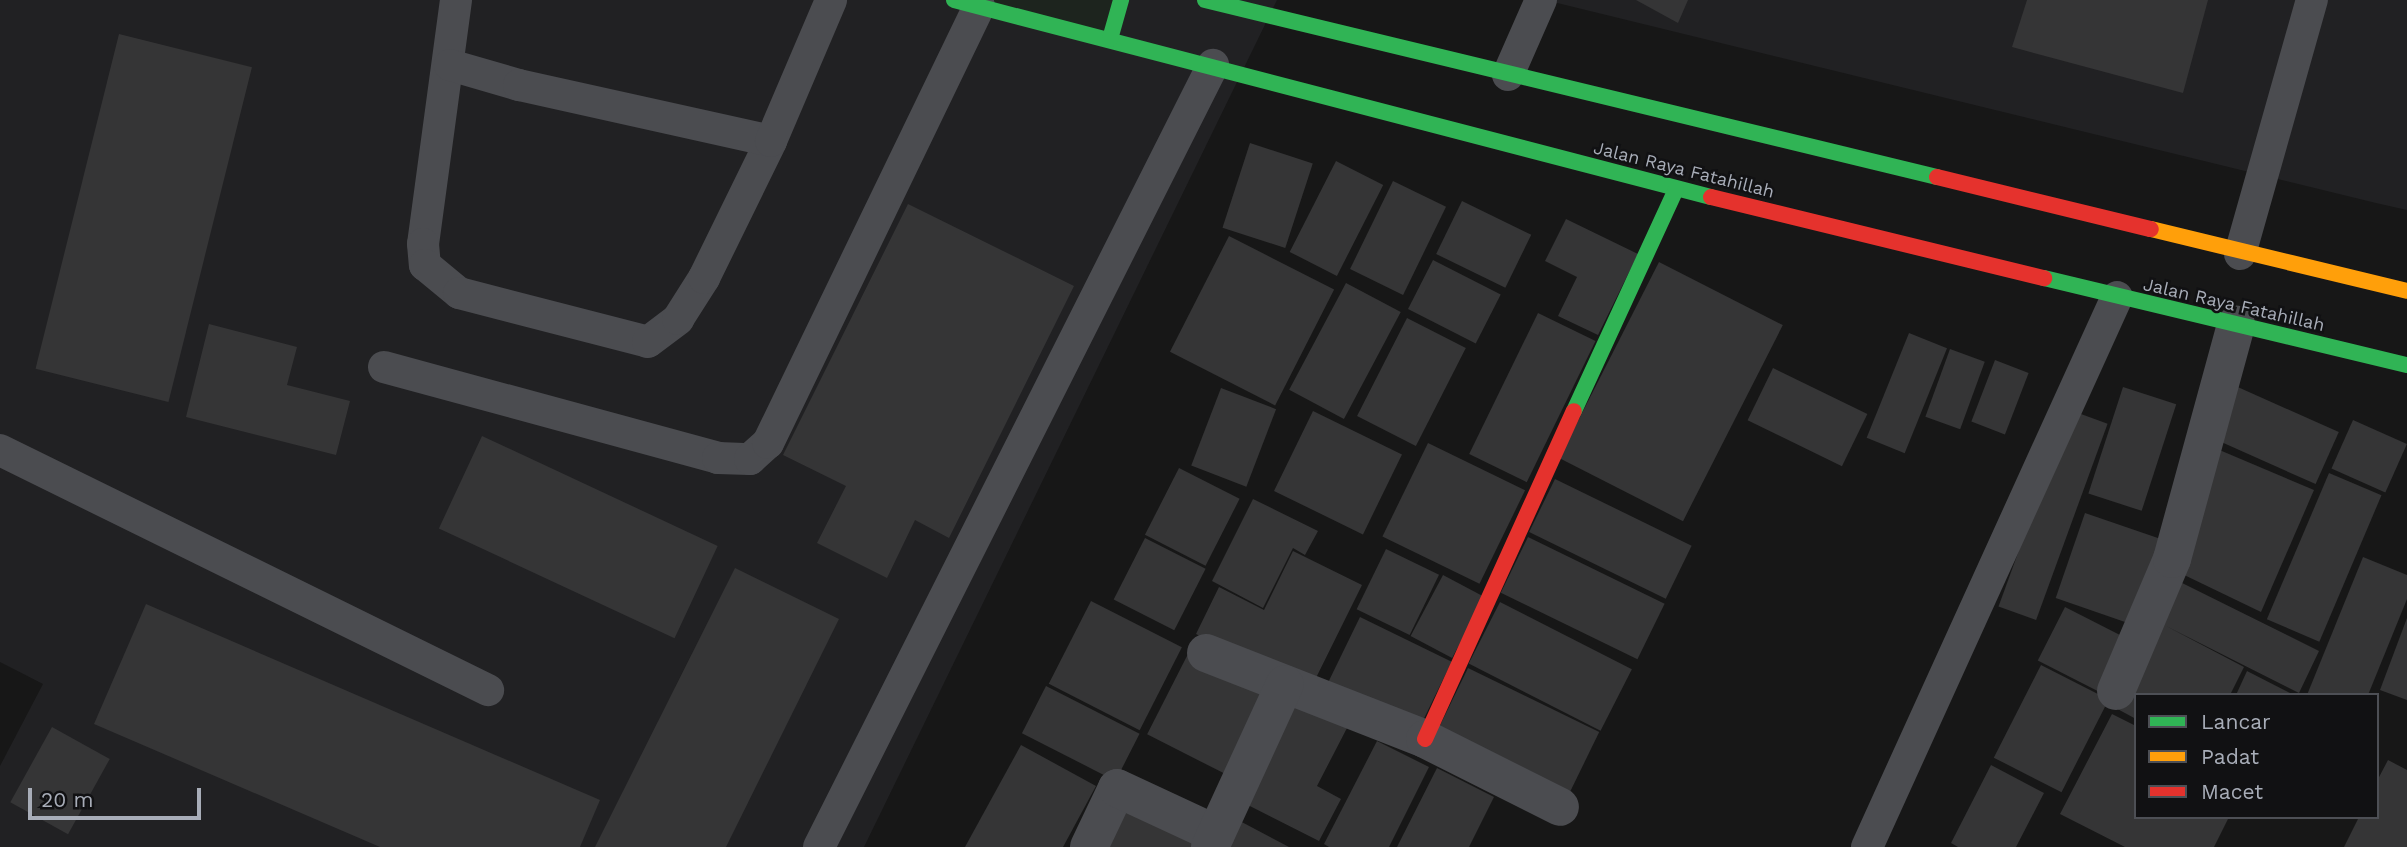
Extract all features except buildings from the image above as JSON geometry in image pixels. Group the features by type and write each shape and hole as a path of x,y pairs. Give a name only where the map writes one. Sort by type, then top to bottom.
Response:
{"main road":[{"path":"1110,39 1121,0"},
{"path":"1205,0 2240,254 2401,284"},
{"name":"Jalan Raya Fatahillah","path":"966,3 1213,65 1676,189 2407,365"},
{"path":"1425,739 1676,189"}],"street":[{"path":"2116,691 2172,559 2236,325"},
{"path":"1206,653 1425,739 1560,807"},
{"path":"1089,847 1116,788 1213,841 1285,684"}],"lane":[{"path":"456,0 425,265 459,293 648,342 678,319 704,278 771,141 831,0"},
{"path":"1508,75 1541,0"},
{"path":"2240,254 2312,0"},
{"path":"384,367 718,458 750,459 768,443 966,3"},
{"path":"450,65 519,85 771,141"},
{"path":"818,847 1213,65"},
{"path":"1867,847 2117,297"},
{"path":"0,450 488,690"}],"shaded area":[{"path":"0,0 1277,0 864,847 0,847 0,766 43,684 0,662"},
{"path":"954,0 1121,0 1110,39"},
{"path":"1545,0 2407,0 2407,210 2376,203"}],"traffic: fast":[{"path":"954,0 1711,197"},
{"path":"1110,39 1121,0"},
{"path":"1205,0 1937,177"},
{"path":"1574,411 1676,189"},
{"path":"2044,278 2407,365"}],"traffic: slow":[{"path":"2151,229 2407,291"}],"traffic: jam":[{"path":"1937,177 2151,229"},
{"path":"1711,197 2044,278"},
{"path":"1425,739 1574,411"}]}
